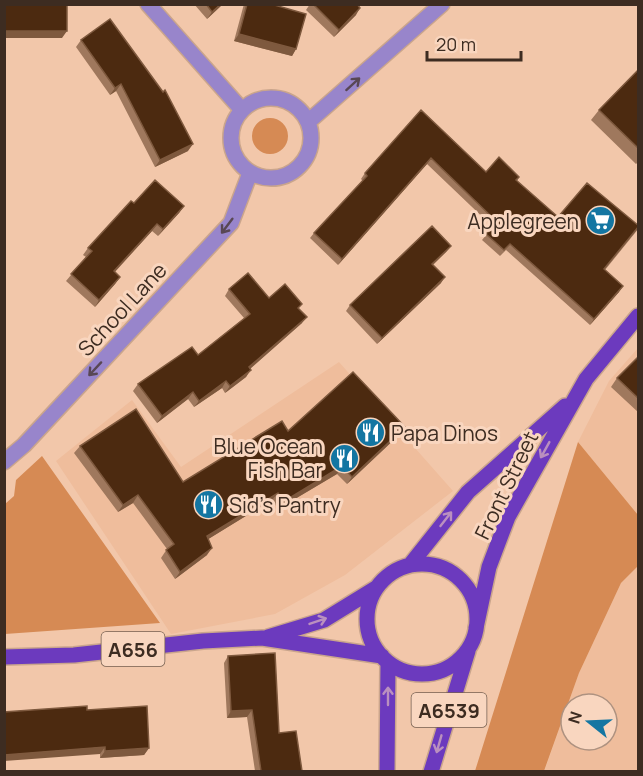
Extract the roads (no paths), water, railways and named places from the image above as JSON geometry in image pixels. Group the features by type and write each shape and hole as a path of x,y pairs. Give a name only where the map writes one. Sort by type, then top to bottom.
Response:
{"main road":[{"name":"Front Street","path":"476,628 489,567 508,517 574,398 597,365 639,316"},
{"name":"Front Street","path":"410,565 468,492 574,398"},
{"path":"428,564 445,569 460,579 471,594 476,610 476,628 469,648 446,668 432,673 402,670 385,659 369,636 367,619 369,603 376,588 386,577 410,565 428,564"},
{"name":"A656","path":"262,638 324,620 376,588"},
{"name":"A656","path":"4,657 74,655 203,641 262,638 385,659"},
{"name":"A6539","path":"431,771 469,648"},
{"name":"A6539","path":"385,659 387,771"}],"street":[{"path":"148,4 242,110"},
{"path":"308,122 442,4"},
{"path":"265,98 278,98 291,102 308,122 312,134 311,147 298,169 275,179 262,178 250,173 234,155 232,144 232,132 242,110 265,98"},
{"name":"School Lane","path":"4,462 38,430 231,223 250,173"}],"place":[{"name":"Applegreen","path":"600,221"},
{"name":"Papa Dinos","path":"370,433"},
{"name":"Blue Ocean Fish Bar","path":"344,458"},
{"name":"Sid's Pantry","path":"208,505"}]}
